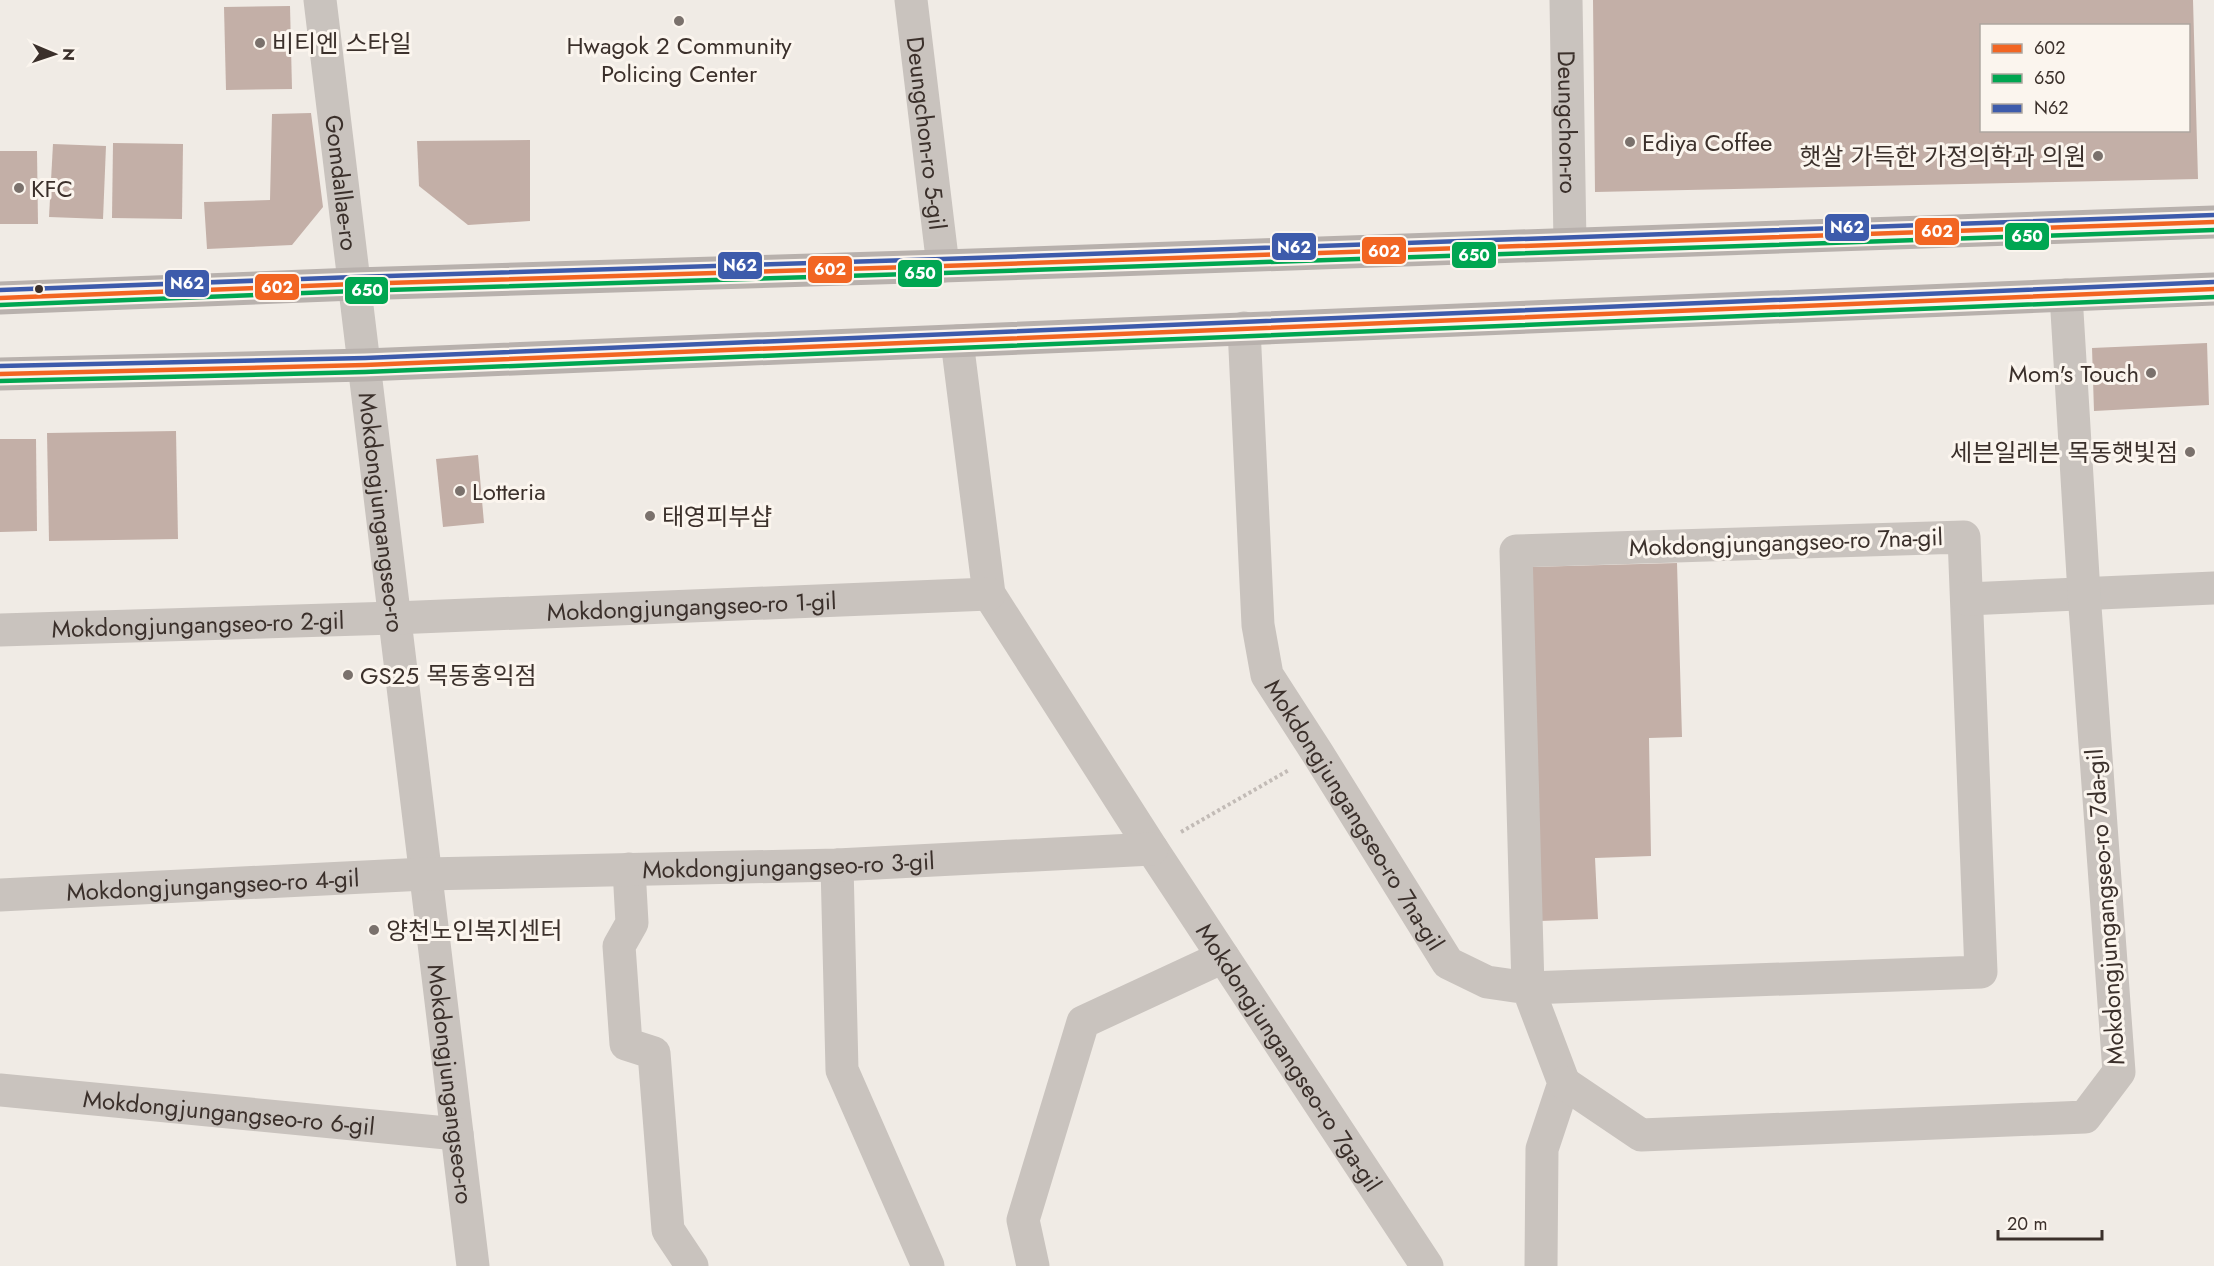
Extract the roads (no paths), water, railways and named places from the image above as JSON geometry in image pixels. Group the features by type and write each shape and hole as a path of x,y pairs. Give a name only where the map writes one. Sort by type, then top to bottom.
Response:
{"main road":[{"path":"0,298 355,284 2214,222"},
{"path":"0,374 364,365 2214,289"}],"street":[{"name":"Gomdallae-ro","path":"320,0 364,365"},
{"name":"Deungchon-ro 5-gil","path":"911,0 943,266"},
{"name":"Deungchon-ro","path":"1566,0 1570,244"},
{"name":"Mokdongjungangseo-ro 7da-gil","path":"1564,1083 1641,1134 2085,1117 2119,1072 2084,593 2066,295"},
{"name":"Mokdongjungangseo-ro 7na-gil","path":"1244,328 1258,625 1267,675 1448,963 1488,982 1528,988 1982,972 1964,537 1516,551 1528,988 1564,1083"},
{"name":"Mokdongjungangseo-ro 7ga-gil","path":"957,340 989,594 1152,849 1427,1266"},
{"name":"Mokdongjungangseo-ro","path":"364,365 473,1266"},
{"path":"1967,599 2214,588"},
{"name":"Mokdongjungangseo-ro 1-gil","path":"394,618 989,594"},
{"name":"Mokdongjungangseo-ro 2-gil","path":"0,630 394,618"},
{"name":"Mokdongjungangseo-ro 3-gil","path":"425,874 837,865 1152,849"},
{"path":"837,865 842,1070 928,1266"},
{"path":"629,870 632,922 619,946 626,1044 654,1053 668,1230 692,1266"},
{"name":"Mokdongjungangseo-ro 4-gil","path":"0,895 425,874"},
{"path":"1033,1266 1023,1220 1083,1023 1223,957"},
{"path":"1541,1266 1542,1149 1564,1083"},
{"name":"Mokdongjungangseo-ro 6-gil","path":"0,1089 457,1134"}],"place":[{"name":"Hwagok 2 Community Policing Center","path":"679,21"},
{"name":"비티엔 스타일","path":"260,43"},
{"name":"Ediya Coffee","path":"1630,142"},
{"name":"햇살 가득한 가정의학과 의원","path":"2098,156"},
{"name":"KFC","path":"19,188"},
{"name":"Mom's Touch","path":"2151,373"},
{"name":"세븐일레븐 목동햇빛점","path":"2190,452"},
{"name":"Lotteria","path":"460,491"},
{"name":"태영피부샵","path":"650,516"},
{"name":"GS25 목동홍익점","path":"348,675"},
{"name":"양천노인복지센터","path":"374,930"}]}
